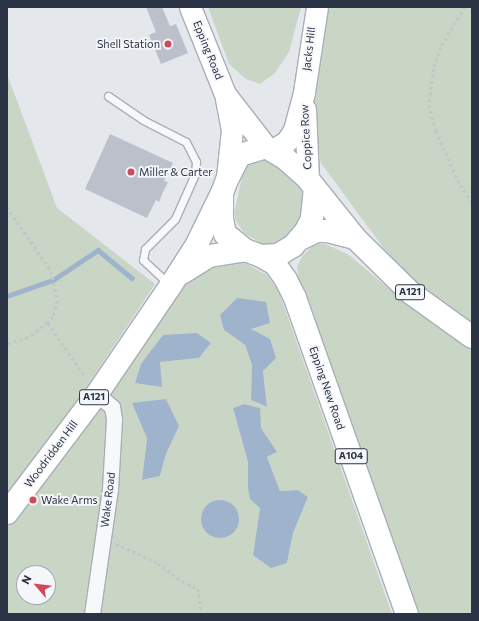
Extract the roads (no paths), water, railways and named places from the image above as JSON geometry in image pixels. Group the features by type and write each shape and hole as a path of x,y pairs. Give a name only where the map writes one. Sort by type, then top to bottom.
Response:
{"main road":[{"name":"Epping Road","path":"190,7 225,94 232,130 224,186"},
{"name":"Jacks Hill","path":"304,92 317,7"},
{"name":"Coppice Row","path":"269,149 287,141 294,130 304,92"},
{"name":"Coppice Row","path":"304,92 312,183"},
{"name":"Epping Road","path":"225,94 269,149"},
{"path":"269,149 312,183 312,219 298,242 278,255 253,253 225,234 222,219 224,186 240,156 269,149"},
{"name":"A121","path":"312,183 355,238 411,293 472,337"},
{"name":"Woodridden Hill","path":"7,513 97,394 173,281 211,220 224,186"},
{"name":"A121","path":"298,242 317,231 328,231 355,238"},
{"name":"Epping New Road","path":"295,298 289,261 298,242"},
{"name":"Woodridden Hill","path":"173,281 209,256 253,253"},
{"name":"Epping New Road","path":"253,253 275,264 286,280 295,298 407,614"}],"street":[{"name":"Wake Road","path":"92,614 110,489 114,419 112,407 97,394"}],"lane":[{"path":"108,96 152,125 186,142 196,162 195,174 175,219 145,249 143,260 173,281"}],"water":[{"path":"237,298 266,302 270,323 251,329 270,339 276,358 263,371 267,407 251,400 252,365 245,345 224,330 220,315"},
{"path":"197,333 211,343 199,358 160,362 162,387 135,383 141,364 163,335"},
{"path":"166,399 179,426 166,454 160,476 142,480 147,438 132,403"},
{"path":"244,404 260,408 261,428 277,452 267,457 280,491 298,490 308,497 293,533 287,563 271,568 253,555 260,508 250,499 248,488 248,462 233,408"},
{"path":"216,500 224,500 231,503 236,508 239,519 236,530 231,535 224,538 216,538 209,535 204,530 201,523 201,515 204,508 209,503"}],"waterway":[{"path":"7,296 53,280 98,250 132,278"}],"place":[{"name":"Shell Station","path":"168,44"},
{"name":"Miller & Carter","path":"131,172"},
{"name":"Wake Arms","path":"33,500"}]}
